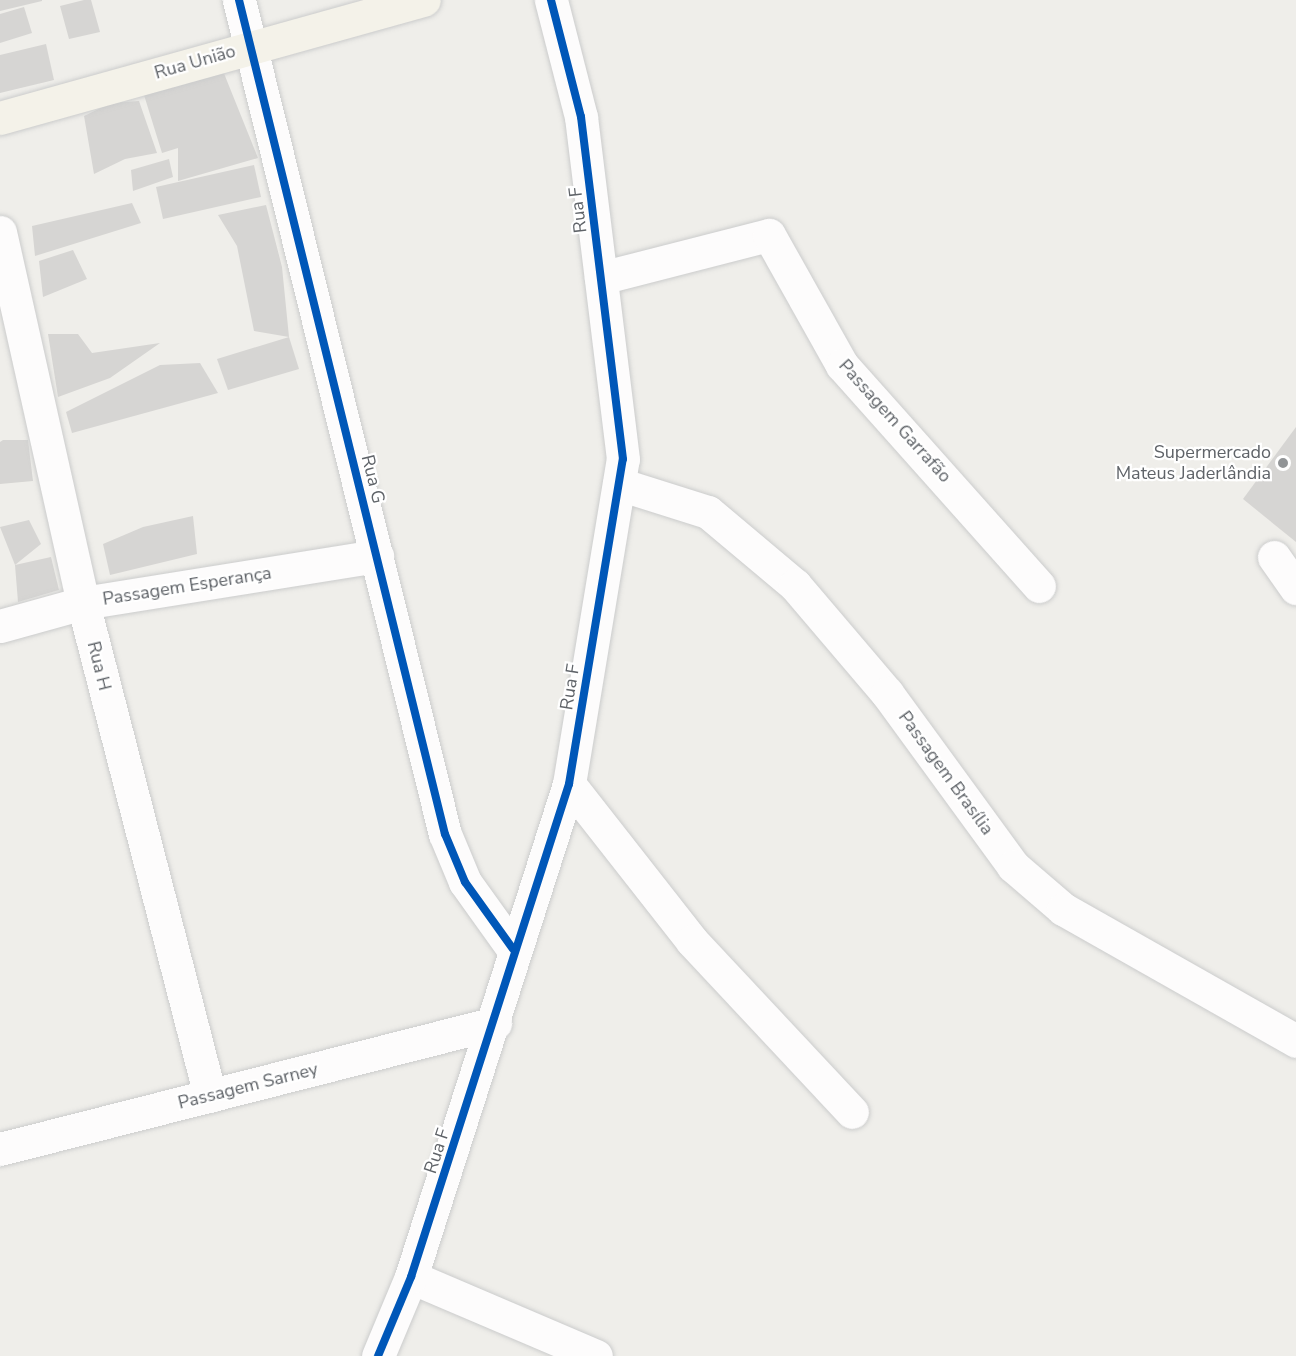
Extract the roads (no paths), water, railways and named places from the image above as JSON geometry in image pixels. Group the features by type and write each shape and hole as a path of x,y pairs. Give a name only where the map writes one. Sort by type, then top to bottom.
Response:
{"main road":[{"name":"Rua União","path":"0,118 424,0"}],"street":[{"name":"Rua G","path":"239,0 253,46 445,834 465,882 513,949"},
{"name":"Rua F","path":"378,1356 411,1277 495,1023 513,949 569,784 623,459 581,117 551,0"},
{"name":"Rua H","path":"0,232 83,603 210,1096"},
{"name":"Passagem Garrafão","path":"601,278 769,235 842,365 1039,586"},
{"name":"Passagem Brasília","path":"619,484 708,512 795,585 887,693 1013,866 1063,909 1296,1041"},
{"name":"Passagem Esperança","path":"0,626 83,603 376,556"},
{"path":"1274,557 1296,588"},
{"path":"569,784 692,941 852,1112"},
{"name":"Passagem Sarney","path":"0,1149 495,1023"},
{"path":"411,1277 596,1356"}],"place":[{"name":"Supermercado Mateus Jaderlândia","path":"1283,463"}]}
